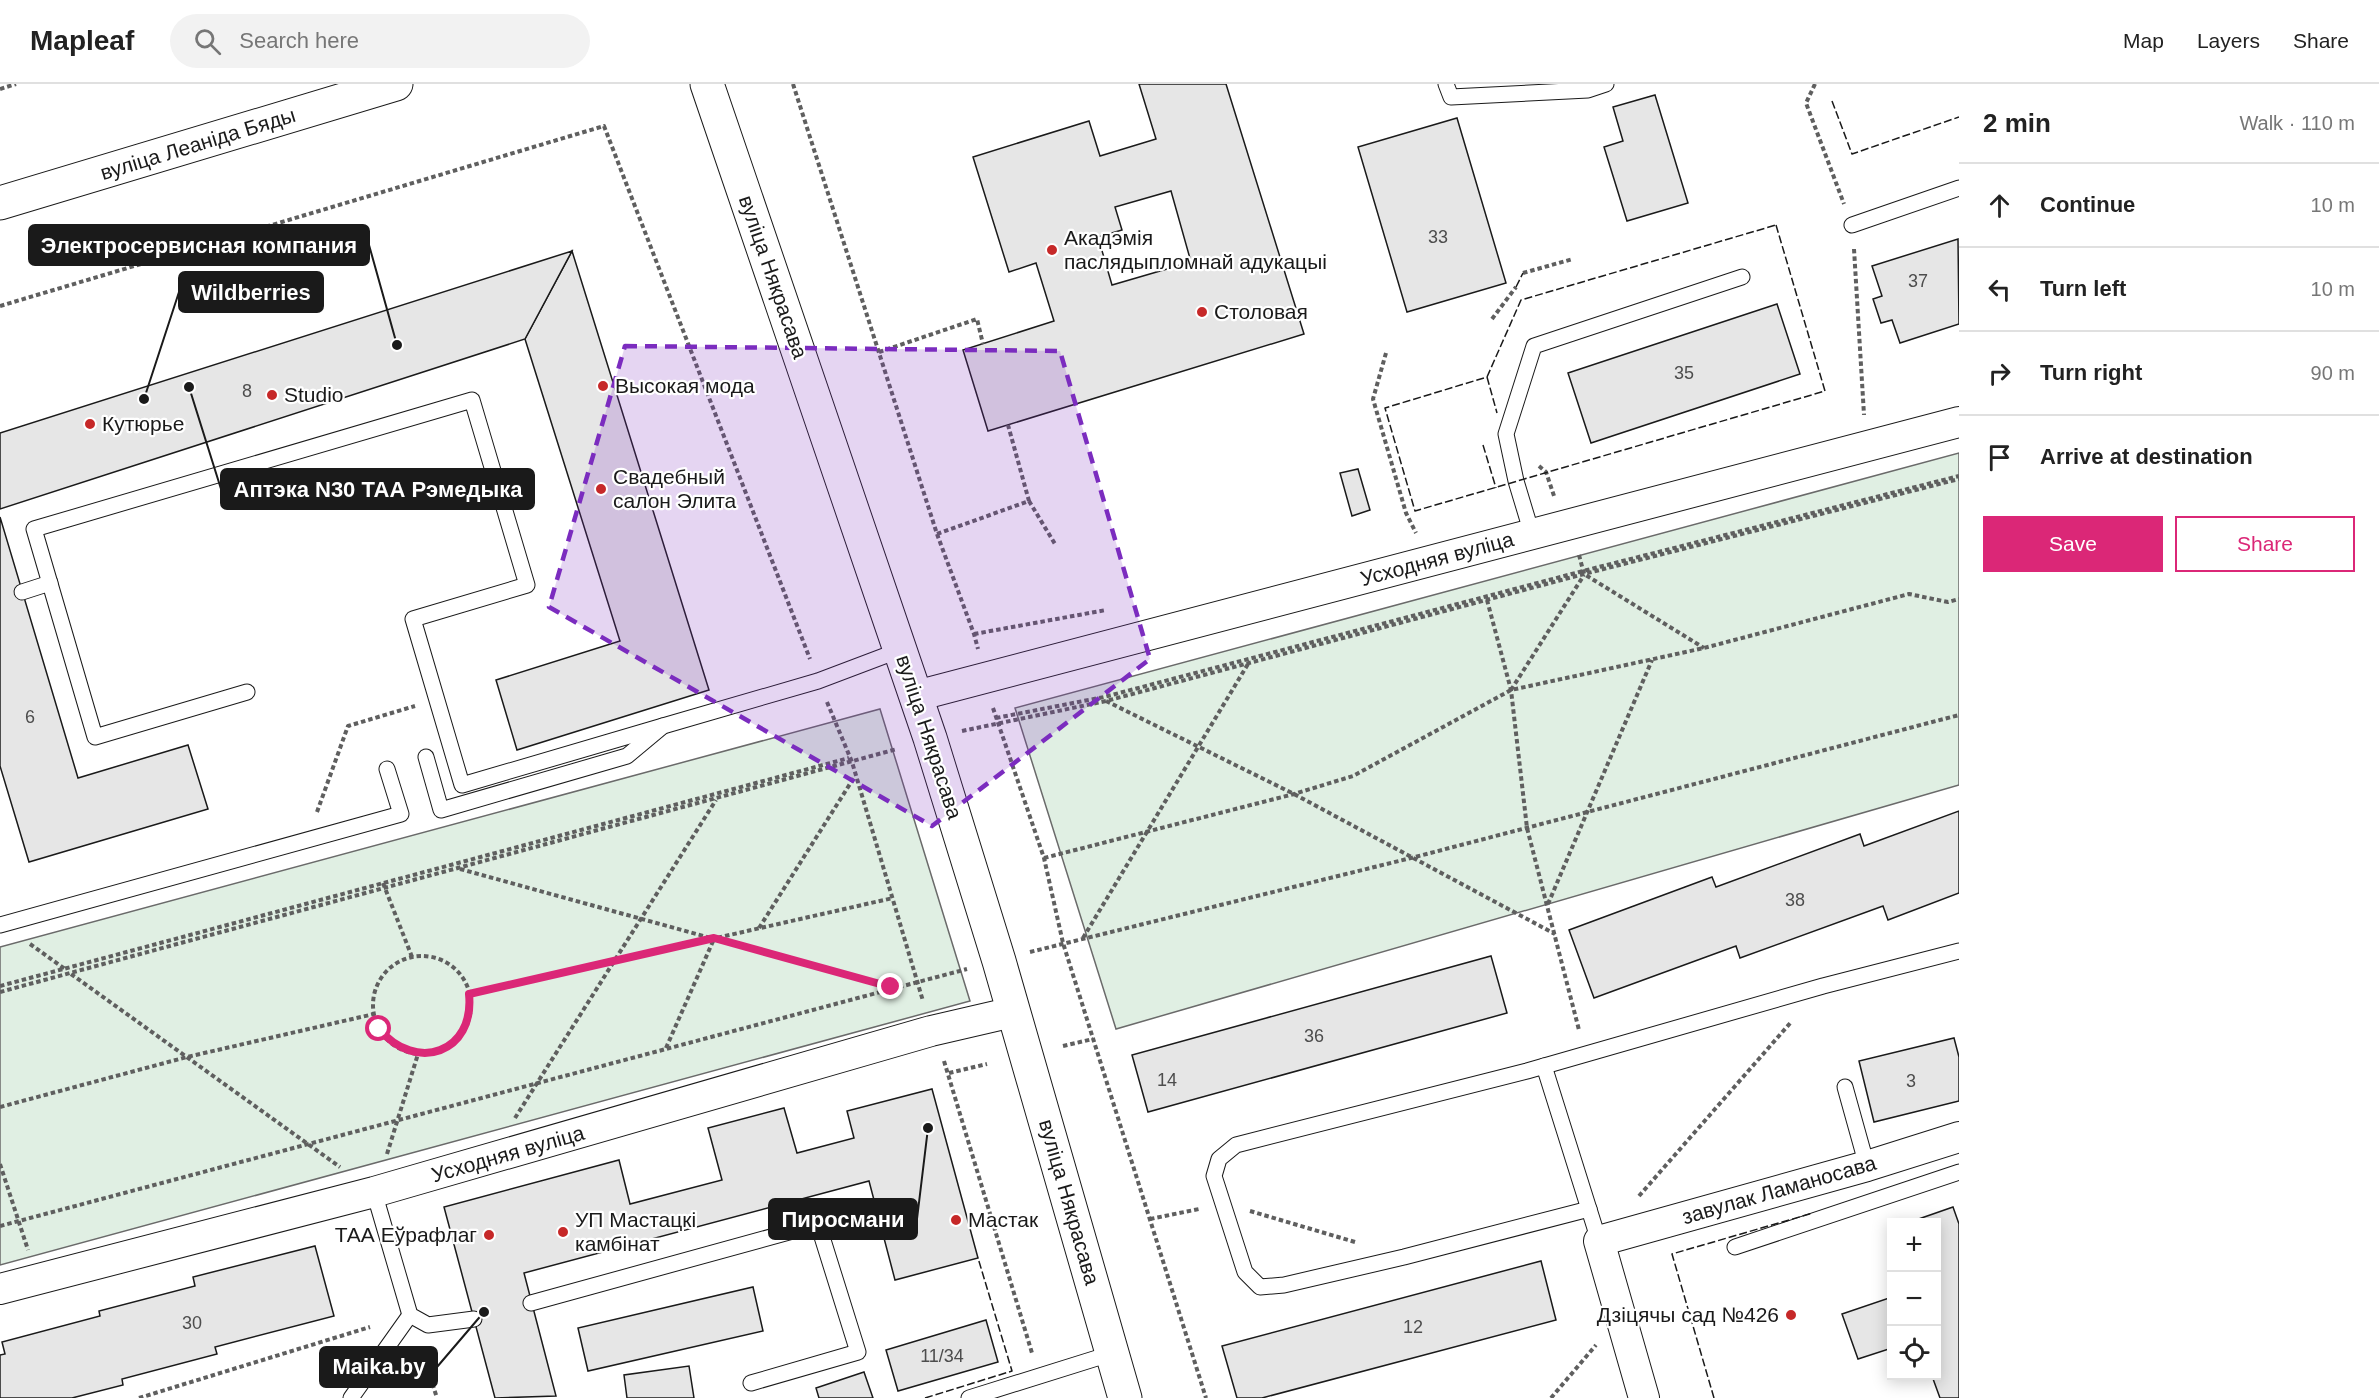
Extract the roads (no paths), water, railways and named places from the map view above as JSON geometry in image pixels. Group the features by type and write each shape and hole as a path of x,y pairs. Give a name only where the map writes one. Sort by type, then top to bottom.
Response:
{"main road":[{"name":"вуліца Леаніда Бяды","path":"0,203 396,84"},
{"name":"вуліца Някрасава","path":"706,84 937,761 1013,1012 1125,1398"}],"street":[{"name":"Усходняя вуліца","path":"916,696 1959,422"},
{"name":"Усходняя вуліца","path":"0,1289 375,1192 931,1031 1013,1012"},
{"name":"завулак Ламаносава","path":"1599,1241 1867,1166 1959,1137"},
{"path":"1599,1241 1644,1398"}],"lane":[{"path":"1446,84 1450,97 1588,90 1606,84"},
{"path":"1852,225 1959,188"},
{"path":"1532,534 1516,481 1506,434 1534,346 1742,278"},
{"path":"247,692 96,737 34,530 472,400 527,585 412,619 462,785 818,681 900,650"},
{"path":"22,592 50,583"},
{"path":"426,757 441,810 627,756 663,726"},
{"path":"2,925 401,814 387,770"},
{"path":"1589,1209 1404,1257 1284,1285 1260,1287 1245,1272 1214,1176 1219,1159 1236,1145 1544,1066 1823,986 1959,951"},
{"path":"1544,1066 1599,1241"},
{"path":"1845,1087 1867,1166"},
{"path":"1735,1246 1959,1172"},
{"path":"375,1192 410,1314 428,1325 474,1319"},
{"path":"531,1303 818,1224 858,1352 751,1383"},
{"path":"351,1398 410,1314"},
{"path":"969,1398 1113,1353"}],"place":[{"name":"Акадэмія паслядыпломнай адукацыі","path":"1052,250"},
{"name":"Столовая","path":"1202,312"},
{"name":"Электросервисная компания","path":"397,345"},
{"name":"Высокая мода","path":"603,386"},
{"name":"Аптэка N30 ТАА Рэмедыка","path":"189,387"},
{"name":"Studio","path":"272,395"},
{"name":"Wildberries","path":"144,399"},
{"name":"Кутюрье","path":"90,424"},
{"name":"Свадебный салон Элита","path":"601,489"},
{"name":"Пиросмани","path":"928,1128"},
{"name":"Мастак","path":"956,1220"},
{"name":"УП Мастацкі камбінат","path":"563,1232"},
{"name":"ТАА Еўрафлаг","path":"489,1235"},
{"name":"Maika.by","path":"484,1312"},
{"name":"Дзіцячы сад №426","path":"1791,1315"}]}
